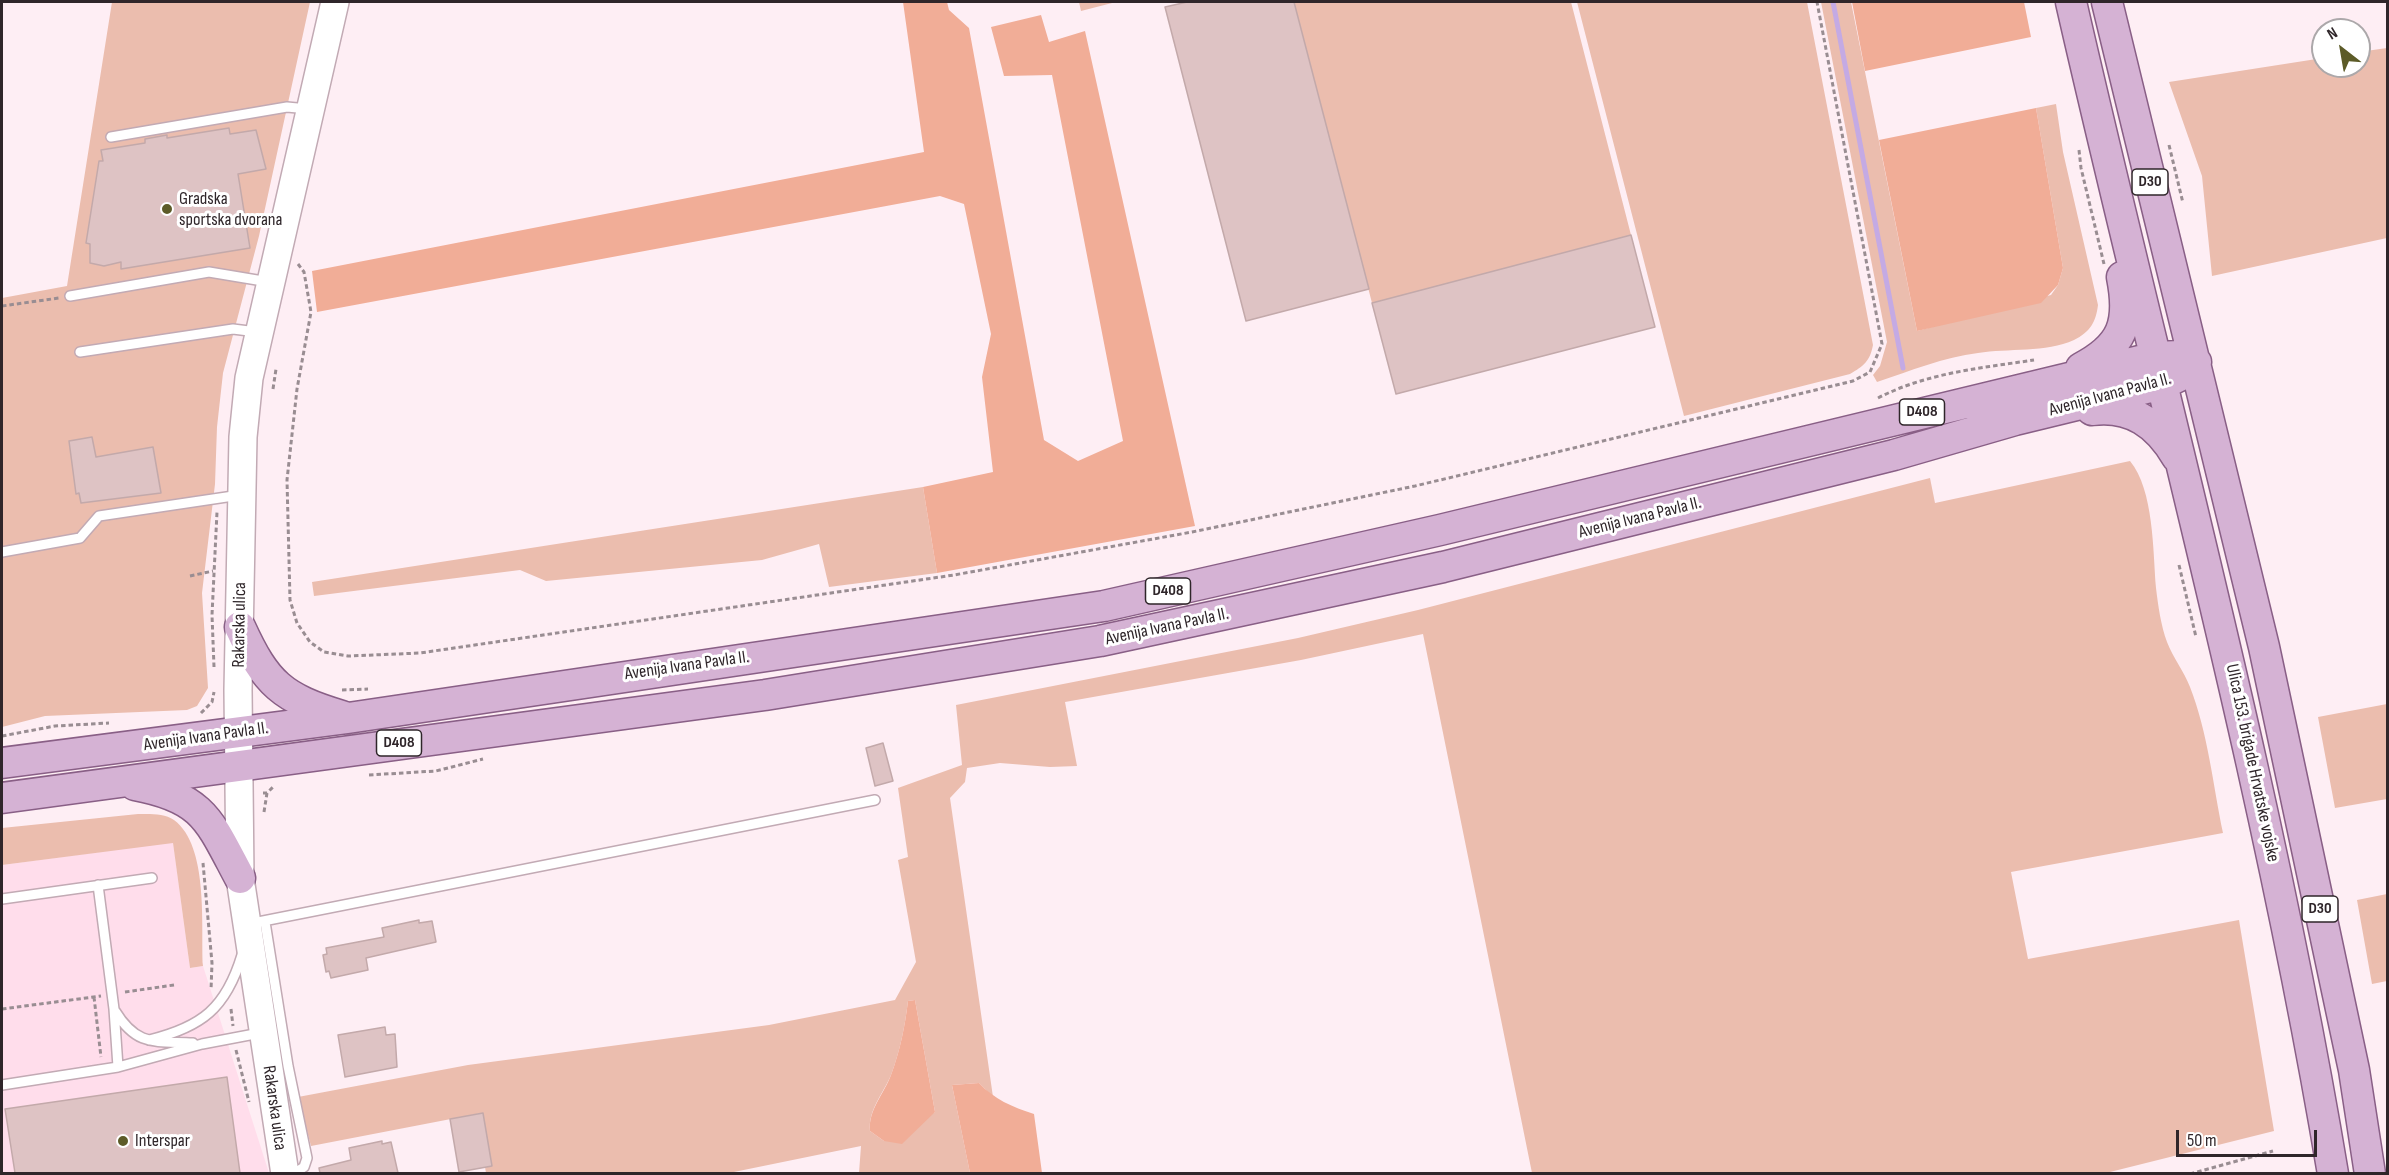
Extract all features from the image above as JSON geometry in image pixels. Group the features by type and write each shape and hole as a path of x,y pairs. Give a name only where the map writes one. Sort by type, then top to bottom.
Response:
{"main road":[{"name":"Rakarska ulica","path":"285,1173 263,1033 253,928 240,878 238,732 243,437 249,378 335,2"},
{"name":"D30","path":"2071,2 2160,370"},
{"name":"D30","path":"2107,2 2196,362"},
{"path":"2051,369 2107,352 2120,337 2126,313 2118,259 2126,234"},
{"name":"Avenija Ivana Pavla II.","path":"2,798 765,695 1100,641 1443,567 1894,455 2015,420 2160,370 2180,356 2196,362"},
{"name":"Ulica 153. brigade Hrvatske vojske","path":"2196,362 2274,693 2354,1070 2370,1173"},
{"name":"Avenija Ivana Pavla II.","path":"2,763 348,718 1104,606 1440,530 2051,369 2160,370"},
{"name":"Ulica 153. brigade Hrvatske vojske","path":"2160,370 2251,754 2319,1088 2333,1173"},
{"path":"2015,420 2050,419 2100,409 2136,415 2159,430 2184,471"},
{"path":"240,627 259,665 281,690 314,707 348,718"},
{"path":"117,782 166,793 196,807 209,823 240,878"}],"lane":[{"path":"111,137 287,107 311,109"},
{"path":"70,296 220,271 271,282"},
{"path":"80,352 233,329 260,332"},
{"path":"2,552 80,538 99,516 242,494"},
{"path":"253,928 875,800"},
{"path":"2,899 152,878"},
{"path":"98,885 114,1009 118,1067"},
{"path":"149,1040 182,1030 214,1010 234,980 253,928"},
{"path":"253,928 288,1066 307,1158 304,1167 293,1173"},
{"path":"114,1009 130,1032 149,1040 202,1044"},
{"path":"2,1085 103,1070 202,1044 263,1033"}],"path":[{"path":"281,237 303,272 311,312 297,389 287,480 290,600 297,622 310,642 324,652 348,656 420,653 942,576 1192,532 1415,486 1740,410 1853,381 1870,372 1882,344 1817,2"},
{"path":"2,306 70,296"},
{"path":"273,390 277,367"},
{"path":"1874,400 1902,385 1976,367 2051,369"},
{"path":"2179,564 2191,625 2198,643"},
{"path":"190,576 213,571"},
{"path":"333,689 376,688"},
{"path":"367,775 436,771 486,758"},
{"path":"259,794 267,793 277,783"},
{"path":"2,1010 174,985"},
{"path":"94,997 103,1070"},
{"path":"2190,1173 2273,1151"}],"shaded area":[{"path":"112,2 310,2 259,236 223,373 217,427 215,484 202,593 208,688 197,706 187,710 45,716 2,727 2,298 67,286"},
{"path":"903,2 947,2 949,10 969,28 1044,440 1078,461 1123,441 1052,75 1004,76 991,27 1041,15 1049,42 1085,31 1195,526 937,573 923,487 993,472 982,377 991,334 964,204 940,196 317,312 312,271 924,152"},
{"path":"1079,2 1116,2 1081,11"},
{"path":"1294,2 1571,2 1631,235 1372,303"},
{"path":"1577,2 1807,2 1873,345 1868,359 1859,368 1850,374 1684,416"},
{"path":"1821,2 1851,2 1917,331 2051,295 2058,285 2063,268 2036,108 2056,104 2063,152 2098,305 2096,317 2084,334 2074,340 2051,347 1965,355 1877,382 1873,375 1880,366 1887,342"},
{"path":"1852,2 2024,2 2031,37 1865,71"},
{"path":"2387,48 2387,238 2212,276 2202,176 2169,82 2311,60 2311,78 2371,78 2371,50"},
{"path":"2036,108 2063,268 2058,285 2041,303 1917,331 1879,140"},
{"path":"2130,461 2138,473 2144,488 2151,522 2161,622 2169,648 2188,681 2196,705 2206,741 2223,833 2011,872 2028,959 2239,920 2274,1131 2102,1174 1532,1173 1423,634 1301,660 1065,702 1077,766 1050,767 1000,763 967,768 965,782 950,798 993,1097 979,1083 952,1085 970,1173 859,1173 861,1146 729,1173 486,1173 485,1167 492,1166 482,1113 311,1146 298,1097 468,1065 769,1025 895,1000 916,962 898,860 908,857 898,788 962,765 956,705 1298,638 1418,610 1930,478 1935,503","holes":["915,1000 935,1112 884,1141 870,1131 871,1116 897,1057 908,1001"]},
{"path":"923,487 937,573 829,587 819,544 762,560 546,581 520,570 314,596 312,582"},
{"path":"2387,704 2387,799 2335,808 2318,717"},
{"path":"138,814 161,815 174,820 185,832 193,848 201,888 203,966 190,968 173,843 2,865 2,828"},
{"path":"173,842 190,968 203,966 269,1173 2,1173 2,865"},
{"path":"2387,894 2387,981 2372,984 2357,900"},
{"path":"915,1000 935,1112 902,1144 884,1141 870,1131 870,1123 897,1057 908,1001"},
{"path":"979,1083 1004,1102 1034,1114 1042,1173 970,1173 952,1085"}],"building":[{"path":"1187,2 1294,2 1369,289 1246,321 1165,7"},
{"name":"Gradska sportska dvorana","path":"229,128 230,134 256,130 266,169 238,174 250,248 121,269 121,262 104,266 90,263 90,244 86,243 99,161 103,161 101,150 145,143 145,139 167,135 167,138"},
{"path":"1631,235 1655,327 1396,394 1372,303"},
{"path":"92,437 96,457 153,447 161,493 81,503 79,493 76,494 69,441"},
{"path":"883,743 893,781 875,786 866,748"},
{"path":"419,920 419,923 432,921 436,942 366,958 368,970 331,978 329,971 326,972 323,955 327,954 326,948 384,937 382,928"},
{"path":"385,1027 386,1035 395,1034 397,1067 345,1077 338,1035"},
{"name":"Interspar","path":"227,1077 240,1173 15,1173 5,1109"},
{"path":"483,1113 492,1166 459,1172 450,1119"},
{"path":"382,1141 382,1144 391,1142 398,1173 320,1173 319,1168 351,1160 349,1148"}],"waterway":[{"path":"1833,2 1903,368"}],"place":[{"name":"Gradska sportska dvorana","path":"167,209"},
{"name":"Interspar","path":"123,1141"}]}
